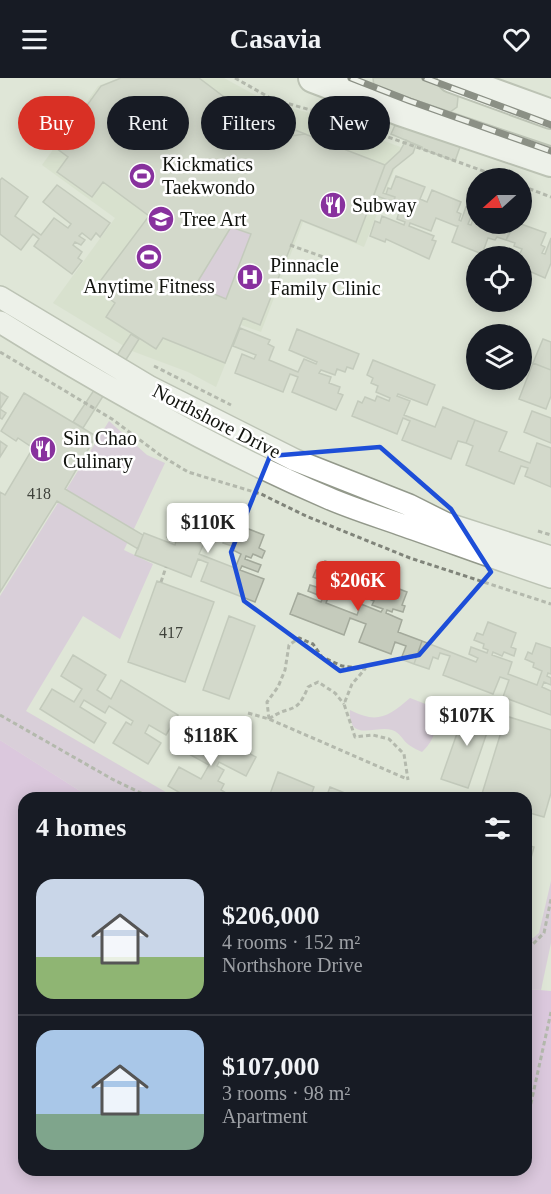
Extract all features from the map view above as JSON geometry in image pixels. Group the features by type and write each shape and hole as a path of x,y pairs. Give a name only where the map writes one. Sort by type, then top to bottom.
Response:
{"main road":[{"path":"313,78 400,111 551,162"},
{"path":"452,78 551,114"}],"street":[{"name":"Northshore Drive","path":"0,297 138,380 211,419 295,460 409,505 443,531 551,577"},
{"name":"Northshore Drive","path":"0,322 76,370 234,455 331,500 443,531 551,557"}],"path":[{"path":"235,78 273,99 321,113 475,168"},
{"path":"532,190 551,197"},
{"path":"290,245 326,258"},
{"path":"149,363 235,408"},
{"path":"529,528 551,535"},
{"path":"161,582 166,567"},
{"path":"268,719 267,702 278,687 285,670 289,645 299,638 313,644 322,657 342,666 365,669 352,684 344,704"},
{"path":"248,713 268,719 408,780 404,754 389,738 373,735 355,736 344,704 335,693 318,682 308,687 302,701 294,709 279,711 268,719"},
{"path":"0,715 139,792"},
{"path":"532,944 544,933 551,899"},
{"path":"532,1099 551,1012"}],"highlighted area":[{"path":"380,447 451,509 491,572 419,655 340,671 244,601 231,552 270,456"}],"shaded area":[{"path":"119,78 224,78 257,96 201,96 201,150 296,150 296,109 308,112 308,150 390,150 390,143 403,148 364,247 303,222 261,332 241,325 216,387 188,372 132,351 53,303 115,218 42,165 53,150 95,150 95,96 91,96 98,86"},
{"path":"231,227 251,234 226,299 195,286"},
{"path":"109,421 147,455 165,463 124,550 153,564 120,639 83,616 26,711 166,792 82,792 0,740 0,596"},
{"path":"410,698 428,705 433,719 433,735 422,752 409,745 395,731 386,729 364,731 353,726 350,710 368,717 382,716 395,710"},
{"path":"0,740 82,792 18,792 18,1176 532,1176 532,989 551,991 551,1194 0,1194"},
{"path":"551,881 551,943 541,990 532,989 532,938 539,933"}],"building":[{"path":"121,78 199,78 223,96 201,96 201,150 296,150 296,135 305,134 308,135 308,150 346,150 385,165 356,242 301,220 260,325 243,318 225,363 163,338 156,349 106,317 115,303 95,288 149,216 103,182 92,197 57,172 68,157 59,150 95,150 94,96 101,86","holes":["231,227 251,234 226,299 195,286"]},
{"path":"373,78 442,78 453,88 458,97 457,107 422,132 460,147 455,161 391,134 396,123 390,113 390,96 380,96 374,87"},
{"path":"406,140 416,145 413,153 393,169 383,193 395,197 393,202 374,195 385,165 400,151"},
{"path":"396,176 425,187 420,199 427,202 432,190 461,202 457,212 461,214 459,220 461,221 466,207 466,234 509,234 506,240 497,237 495,240 488,238 485,246 466,248 452,242 458,226 436,218 431,231 410,223 409,226 434,236 432,240 436,241 429,259 386,239 385,242 370,236 375,221 380,223 382,216 404,225 405,222 397,219 399,212 406,214 409,208 394,201 395,197 386,194 388,188 391,189"},
{"path":"2,178 28,197 15,216 41,235 54,218 68,228 71,224 43,202 57,185 110,223 100,237 96,233 91,240 82,233 79,236 85,240 81,245 75,242 73,245 82,252 78,258 82,261 72,274 34,246 39,239 33,234 21,250 0,234 0,180"},
{"path":"532,228 546,233 541,245 545,247 542,253 545,254 551,238 551,263 545,278 532,272 532,246 514,246 515,243 506,240 509,234 532,234"},
{"path":"240,328 270,340 268,344 274,347 269,360 298,372 304,359 316,364 317,362 289,350 297,329 359,354 353,369 347,367 345,372 337,369 335,375 321,370 319,373 331,377 329,383 340,387 338,393 343,395 336,410 292,392 298,377 290,374 283,392 235,373 242,354 254,359 256,355 233,346"},
{"path":"131,334 139,339 83,428 73,422"},
{"path":"543,339 551,342 551,370 533,363"},
{"path":"373,360 435,385 427,405 398,394 397,396 410,401 404,415 435,427 443,407 475,420 466,443 458,441 451,459 402,440 410,421 403,418 397,434 352,416 358,401 362,403 365,397 375,401 377,396 389,401 390,398 376,392 378,386 371,383 373,378 367,375"},
{"path":"533,363 551,370 551,396 546,409 519,399 522,390 532,390"},
{"path":"0,392 8,397 0,409"},
{"path":"24,393 96,436 65,489 143,535 138,549 57,501 0,592 0,492 5,495 33,448 1,431"},
{"path":"0,409 6,413 2,419 0,418"},
{"path":"532,411 551,418 551,443 524,432"},
{"path":"475,420 507,432 499,451 530,463 537,443 551,448 551,487 525,476 528,468 521,466 514,484 466,465 473,446 466,443"},
{"path":"0,441 7,446 0,457"},
{"path":"185,506 214,518 210,528 215,530 212,538 202,534 201,538 191,534 189,537 204,543 199,554 235,568 241,554 231,549 232,546 223,543 226,534 231,536 236,524 264,535 259,548 265,551 262,558 253,554 251,558 246,556 245,559 261,565 258,572 242,566 240,570 264,579 255,602 201,581 208,563 198,559 191,577 135,555 144,533 175,545 176,541 167,537 170,530 185,536 186,533 180,530 182,526 173,522 175,516 180,518"},
{"path":"325,561 354,572 350,584 356,586 353,592 343,588 341,593 331,590 326,603 357,615 361,604 381,612 383,609 372,605 374,601 364,597 367,591 372,593 376,580 407,592 402,605 405,606 403,612 393,609 392,612 387,610 386,613 402,620 398,632 422,641 414,664 401,659 406,646 395,642 391,654 359,642 366,624 350,618 344,635 290,614 298,593 321,602 323,597 308,591 310,585 326,590 327,587 322,585 323,581 313,577 316,570 321,572"},
{"path":"157,581 214,602 185,682 128,662"},
{"path":"229,616 255,626 229,699 203,690"},
{"path":"488,622 516,633 511,647 516,649 514,656 504,652 502,656 493,652 492,655 512,662 508,674 537,685 542,671 533,667 534,663 525,659 528,652 532,654 536,643 551,648 551,674 548,673 547,676 551,678 551,685 544,682 542,687 551,691 551,715 503,697 509,680 500,677 493,694 443,675 450,656 440,653 438,659 433,657 429,669 414,664 422,641 476,662 478,658 469,654 471,647 487,653 488,650 483,648 484,644 474,640 477,633 483,635"},
{"path":"73,655 106,675 97,690 111,699 121,680 178,715 166,735 149,725 145,733 161,743 148,764 113,743 126,722 131,725 133,721 109,706 105,713 84,700 80,707 106,723 94,743 40,709 52,689 74,702 82,689 61,676"},
{"path":"467,705 493,715 468,788 441,779"},
{"path":"506,716 551,730 551,793 544,817 532,814 532,792 483,792"},
{"path":"201,727 256,757 246,776 219,762 217,766 224,770 218,781 224,784 221,790 224,792 178,792 168,786 179,767 201,779 209,765 187,753"},
{"path":"278,772 314,787 312,792 271,792"},
{"path":"330,787 342,792 328,792"}],"railway":[{"path":"351,78 551,151"},
{"path":"425,78 551,125"}],"place":[{"name":"Kickmatics Taekwondo","path":"142,176"},
{"name":"Subway","path":"333,205"},
{"name":"Tree Art","path":"161,219"},
{"name":"Anytime Fitness","path":"149,257"},
{"name":"Pinnacle Family Clinic","path":"250,277"},
{"name":"Sin Chao Culinary","path":"43,449"}]}
